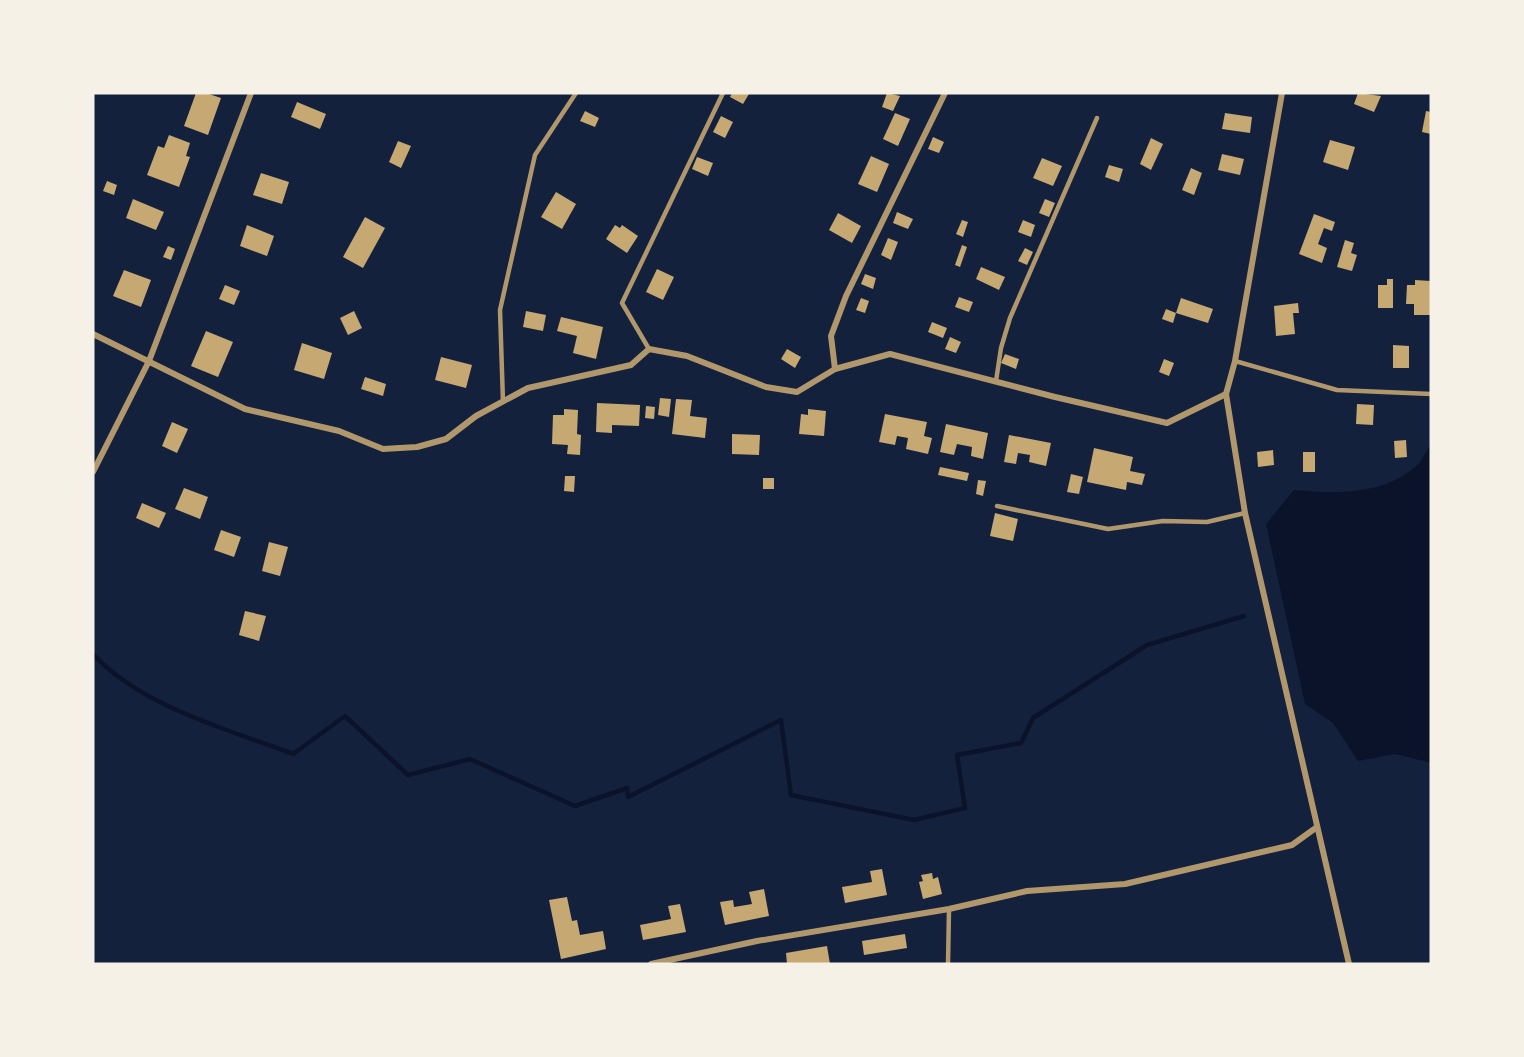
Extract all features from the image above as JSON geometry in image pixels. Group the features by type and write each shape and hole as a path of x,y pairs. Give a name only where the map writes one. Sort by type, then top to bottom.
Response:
{"street":[{"path":"93,472 149,361 251,93"},
{"path":"835,369 831,336 846,296 945,93"},
{"path":"1282,93 1235,360 1226,394 1245,513 1349,964"},
{"path":"93,334 245,409 339,431 383,449 417,447 446,439 476,416 528,388 631,365 649,350 687,356 766,387 797,392 835,369 890,354 1167,423 1226,394"},
{"path":"651,964 757,941 949,909 1027,891 1125,884 1292,845 1317,827"}],"lane":[{"path":"502,402 500,310 535,155 576,93"},
{"path":"649,350 622,303 723,93"},
{"path":"996,381 1000,348 1010,318 1097,118"},
{"path":"1235,360 1337,390 1431,394"},
{"path":"997,506 1108,529 1163,521 1207,522 1245,513"},
{"path":"948,964 949,909"}],"water":[{"path":"1431,444 1431,763 1395,754 1358,761 1333,723 1305,704 1266,524 1294,490 1358,491 1388,483 1417,465"}],"building":[{"path":"196,93 206,93 221,98 208,135 184,126"},
{"path":"732,93 749,94 743,104 730,97"},
{"path":"887,93 900,96 893,111 882,107"},
{"path":"1358,93 1381,96 1374,112 1354,104"},
{"path":"297,102 326,114 320,129 291,117"},
{"path":"585,111 599,118 595,127 580,121"},
{"path":"1426,111 1431,112 1431,134 1422,132"},
{"path":"895,113 910,119 898,146 883,139"},
{"path":"1225,113 1252,117 1250,133 1222,129"},
{"path":"721,116 733,122 725,138 713,132"},
{"path":"169,135 190,143 186,156 190,157 179,187 147,175 158,146 164,148"},
{"path":"933,137 944,142 939,153 928,149"},
{"path":"1151,138 1163,144 1151,170 1140,164"},
{"path":"1330,140 1355,147 1348,170 1323,162"},
{"path":"398,141 411,146 401,168 389,162"},
{"path":"1222,154 1244,159 1240,175 1218,170"},
{"path":"871,156 889,164 877,192 858,184"},
{"path":"697,157 713,163 708,176 692,169"},
{"path":"1042,158 1062,166 1053,186 1033,178"},
{"path":"1109,165 1123,169 1119,182 1105,177"},
{"path":"1191,168 1202,173 1194,195 1182,190"},
{"path":"261,173 289,182 282,204 253,195"},
{"path":"107,181 117,185 114,195 103,191"},
{"path":"556,192 576,204 562,229 541,217"},
{"path":"133,199 164,212 156,230 126,218"},
{"path":"1045,199 1055,203 1049,217 1039,213"},
{"path":"897,212 913,219 908,229 893,223"},
{"path":"838,213 861,226 852,243 829,230"},
{"path":"1314,214 1335,222 1332,231 1324,228 1318,244 1327,248 1322,263 1299,254"},
{"path":"365,217 385,228 363,268 343,257"},
{"path":"962,220 968,222 963,237 956,234"},
{"path":"1023,220 1035,225 1031,237 1018,232"},
{"path":"247,225 274,236 267,256 240,246"},
{"path":"615,225 620,228 622,225 638,236 627,253 606,239"},
{"path":"888,238 898,242 891,260 881,255"},
{"path":"1345,240 1354,243 1351,253 1357,255 1352,271 1337,267"},
{"path":"962,245 967,247 960,267 955,265"},
{"path":"168,246 175,249 171,260 163,257"},
{"path":"1025,248 1033,252 1027,265 1018,261"},
{"path":"981,267 1005,277 999,290 976,279"},
{"path":"657,269 674,277 663,300 646,292"},
{"path":"124,270 151,280 141,307 113,296"},
{"path":"865,274 876,278 873,289 861,284"},
{"path":"1387,279 1393,279 1393,308 1378,308 1378,285 1387,285"},
{"path":"1415,280 1431,281 1431,315 1414,315 1414,304 1406,304 1407,285 1415,285"},
{"path":"225,285 240,291 234,305 219,299"},
{"path":"959,297 973,302 969,312 955,307"},
{"path":"861,298 869,301 865,313 856,310"},
{"path":"1181,298 1213,309 1208,323 1176,313"},
{"path":"1298,303 1299,313 1293,313 1295,334 1276,336 1274,306"},
{"path":"1166,309 1176,313 1173,323 1162,319"},
{"path":"354,311 362,328 348,335 340,318"},
{"path":"526,311 546,315 543,331 523,327"},
{"path":"561,317 603,327 596,359 573,353 577,336 557,331"},
{"path":"932,322 947,328 943,338 928,332"},
{"path":"206,331 233,342 218,377 191,366"},
{"path":"950,337 961,342 956,353 945,349"},
{"path":"302,343 332,353 324,379 294,370"},
{"path":"1393,345 1409,346 1409,368 1393,368"},
{"path":"787,349 801,357 795,368 781,359"},
{"path":"1005,354 1019,359 1016,369 1001,363"},
{"path":"441,357 472,365 466,388 435,380"},
{"path":"1164,359 1174,363 1169,376 1159,372"},
{"path":"365,377 386,384 383,396 361,389"},
{"path":"660,398 671,399 669,417 658,415"},
{"path":"676,399 692,400 690,416 707,418 705,438 672,434"},
{"path":"597,403 640,405 639,426 612,425 612,433 596,432"},
{"path":"1357,404 1374,405 1373,425 1356,424"},
{"path":"646,406 655,407 654,419 645,418"},
{"path":"564,409 578,410 577,434 581,435 580,455 567,454 568,445 552,444 553,415 564,415"},
{"path":"808,409 826,411 824,436 799,434 801,414 808,415"},
{"path":"885,414 927,422 924,436 932,438 928,454 906,449 908,438 897,436 895,445 879,442"},
{"path":"172,422 188,429 177,453 162,446"},
{"path":"946,424 988,433 983,459 971,456 972,447 957,444 954,455 940,452"},
{"path":"732,434 760,435 759,455 732,454"},
{"path":"1009,435 1051,443 1046,466 1029,462 1030,455 1018,453 1016,464 1004,462"},
{"path":"1406,440 1407,457 1395,458 1394,441"},
{"path":"1094,448 1133,457 1130,471 1145,474 1142,485 1127,482 1126,490 1087,482"},
{"path":"1273,450 1274,465 1258,467 1257,452"},
{"path":"1303,452 1315,452 1315,472 1303,472"},
{"path":"940,467 969,473 967,481 938,475"},
{"path":"1071,474 1083,477 1079,494 1067,492"},
{"path":"565,476 575,476 574,492 564,491"},
{"path":"763,478 774,478 774,489 763,489"},
{"path":"978,480 986,481 983,496 976,494"},
{"path":"184,488 208,497 200,519 175,509"},
{"path":"142,503 166,513 159,528 136,518"},
{"path":"995,513 1018,519 1013,541 990,536"},
{"path":"221,530 241,537 234,557 214,550"},
{"path":"269,542 288,547 280,576 262,571"},
{"path":"245,611 266,616 259,641 239,635"},
{"path":"882,869 887,895 845,903 842,887 872,882 870,871"},
{"path":"932,873 933,879 938,877 942,894 923,899 919,882 923,881 921,875"},
{"path":"764,889 769,916 725,925 720,902 733,900 734,907 752,904 749,892"},
{"path":"567,897 572,921 577,920 580,935 603,931 606,949 561,959 549,900"},
{"path":"680,904 686,932 643,940 640,925 671,919 668,906"},
{"path":"905,934 907,948 864,955 862,941"},
{"path":"827,946 830,964 787,964 786,953"}],"waterway":[{"path":"93,654 113,672 160,702 293,754 345,716 408,775 470,759 575,806 627,788 628,797 781,720 791,795 914,820 965,808 957,755 1021,743 1033,718 1147,645 1244,616"}]}
